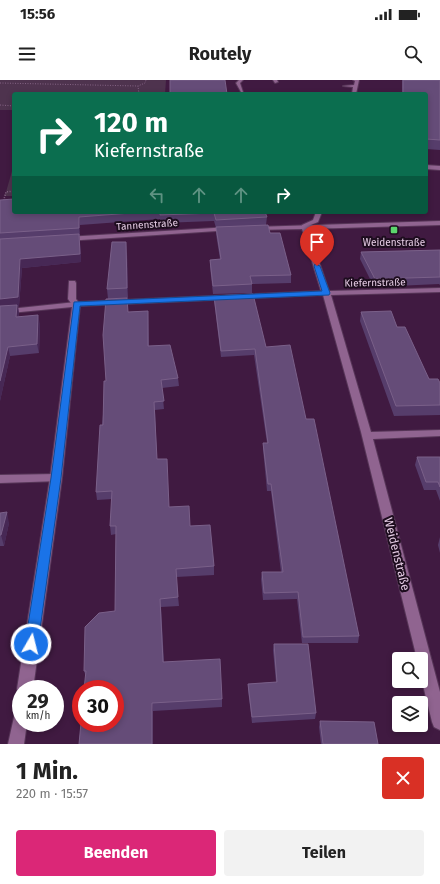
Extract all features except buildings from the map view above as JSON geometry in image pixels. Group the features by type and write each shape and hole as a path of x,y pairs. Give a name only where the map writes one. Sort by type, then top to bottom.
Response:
{"street":[{"path":"241,80 238,83 242,91"},
{"path":"354,92 357,80 355,80"},
{"path":"345,86 356,86"},
{"path":"428,167 440,168"},
{"path":"304,226 316,222 319,214"},
{"name":"Tannenstraße","path":"58,240 304,226 440,223"},
{"name":"Weidenstraße","path":"304,226 326,293 367,436 440,722"},
{"path":"26,680 56,478 76,304 72,299 72,283"},
{"name":"Kiefernstraße","path":"0,312 76,304 326,293 440,290"},
{"path":"367,436 440,433"},
{"path":"0,479 56,478"},
{"path":"16,744 18,732"}],"path":[{"path":"51,84 54,80"},
{"path":"0,81 138,86 145,83 146,80"},
{"path":"138,86 138,92"},
{"path":"0,106 12,106"},
{"path":"3,203 6,192 12,191"}],"shaded area":[{"path":"0,80 166,80 165,92 12,92 12,110 0,110"},
{"path":"12,171 12,196 4,196"}],"place":[{"name":"Weidenstraße","path":"394,230"}],"route":[{"path":"31,644 56,478 76,304 326,293 317,266"}]}
